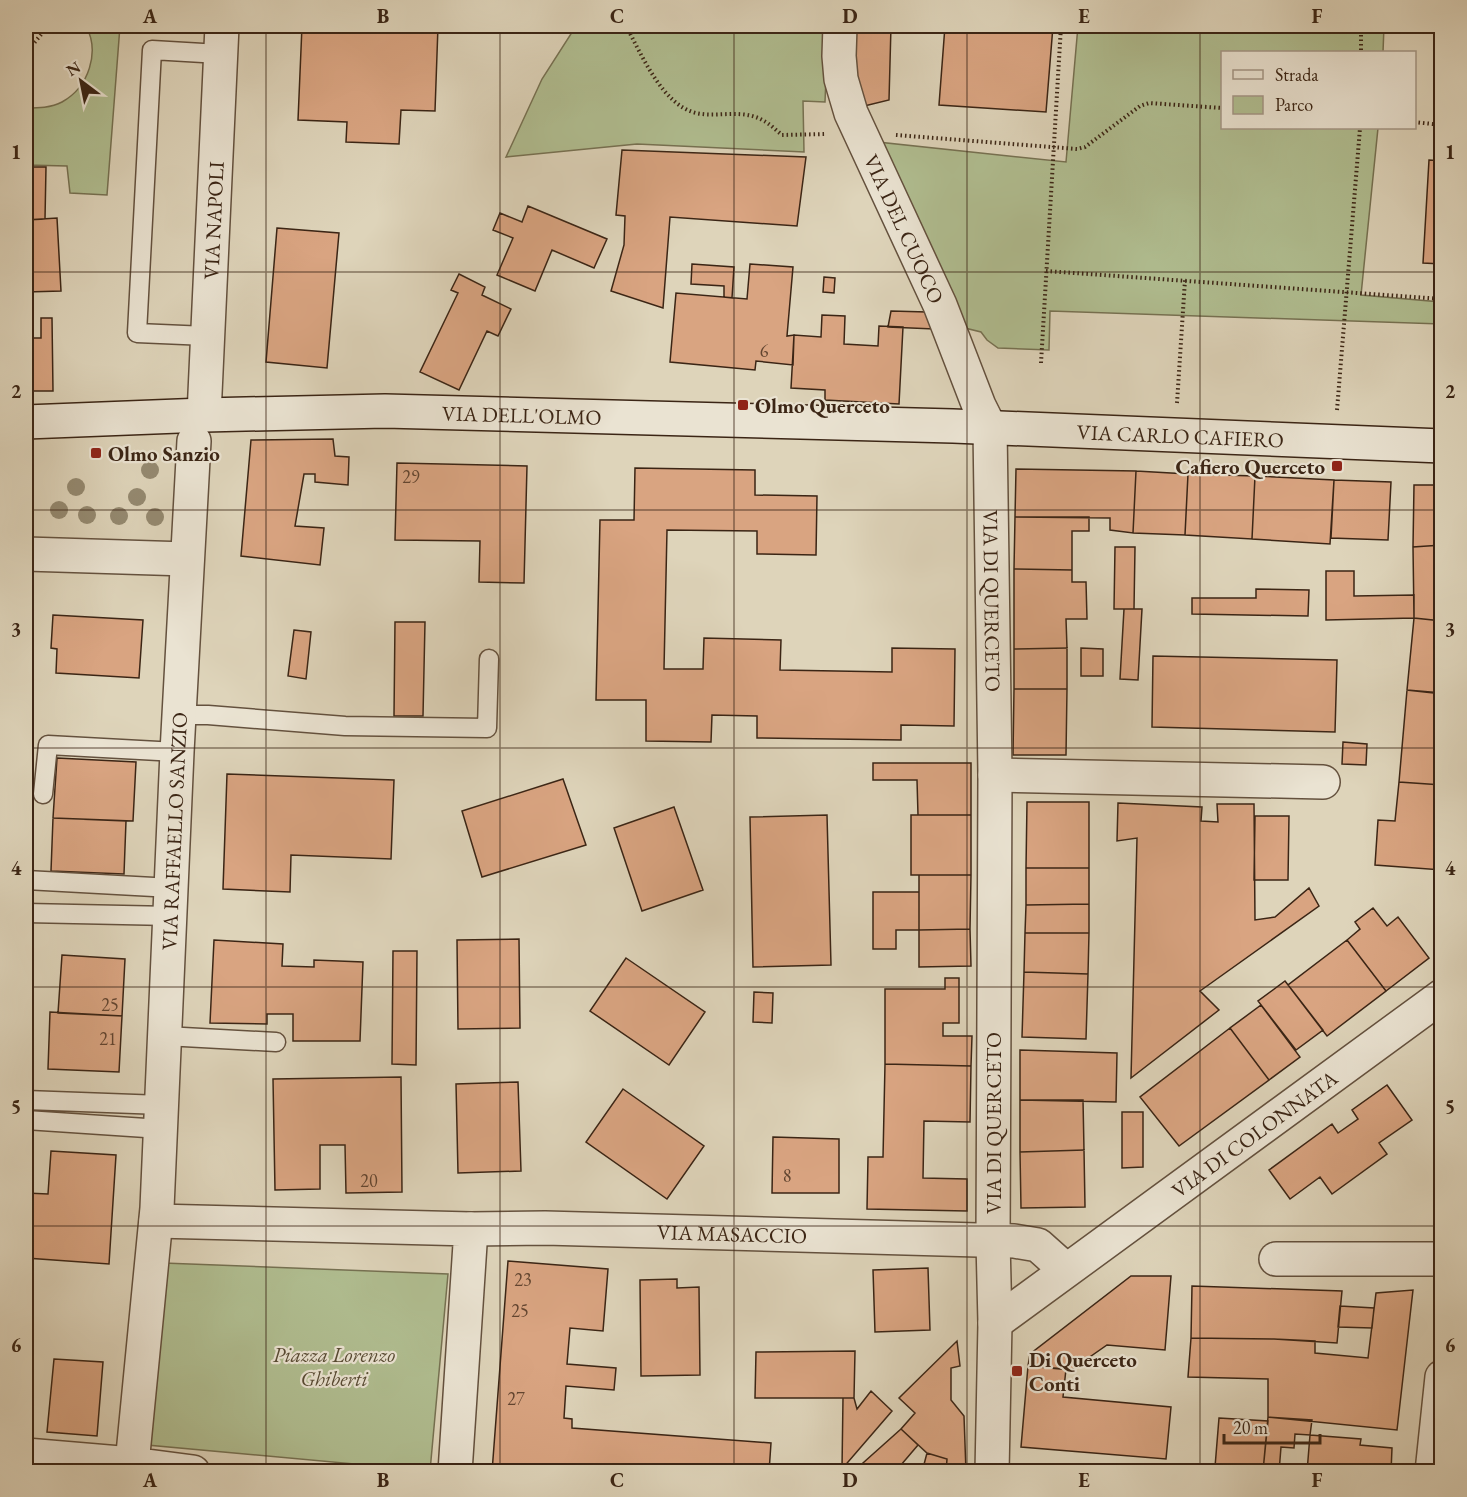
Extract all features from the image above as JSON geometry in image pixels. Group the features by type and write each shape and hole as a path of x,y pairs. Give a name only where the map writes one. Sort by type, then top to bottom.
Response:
{"street":[{"name":"VIA DEL CUOCO","path":"840,26 841,79 851,113 940,305 979,406 990,428"},
{"name":"VIA NAPOLI","path":"199,428 207,336 221,40"},
{"name":"VIA DELL'OLMO","path":"26,439 39,422 199,428 385,411 990,428"},
{"name":"VIA RAFFAELLO SANZIO","path":"156,1221 177,752 188,559 199,428"},
{"name":"VIA CARLO CAFIERO","path":"990,428 1442,446"},
{"name":"VIA DI QUERCETO","path":"990,428 995,775 993,1241 995,1323 992,1472"},
{"path":"26,554 188,559"},
{"path":"995,775 1323,782"},
{"name":"VIA DI COLONNATA","path":"995,1323 1442,996"},
{"path":"132,1464 156,1221 471,1228 455,1472"},
{"name":"VIA MASACCIO","path":"471,1228 545,1228 993,1241"},
{"path":"993,1241 1032,1243 1044,1249 1066,1270"},
{"path":"1276,1259 1442,1259"},
{"path":"1432,1472 1442,1377"},
{"path":"26,1455 193,1472"}],"lane":[{"path":"207,336 137,333 152,50 221,40"},
{"path":"180,715 208,715 345,726 487,728 489,659"},
{"path":"44,794 48,745 177,752"},
{"path":"26,880 172,902"},
{"path":"26,913 172,902"},
{"path":"165,1036 276,1042"},
{"path":"26,1100 162,1117"},
{"path":"26,1120 162,1117"}],"path":[{"path":"26,52 48,26"},
{"path":"626,26 650,71 684,108 706,114 747,114 764,121 782,135 860,132 1077,149 1084,147 1140,106 1149,103 1221,108"},
{"path":"1041,363 1061,26"},
{"path":"1361,26 1361,51"},
{"path":"1416,122 1442,125"},
{"path":"1337,415 1360,129"},
{"path":"1046,271 1442,299"},
{"path":"1176,408 1185,280"}],"green space":[{"path":"86,26 120,26 107,195 70,193 67,166 26,165 26,108 58,104 79,87 92,58 90,36"},
{"path":"576,26 828,26 825,102 803,101 804,152 637,144 506,157 542,79"},
{"path":"1078,26 1384,26 1383,51 1221,51 1221,129 1378,129 1361,295 1441,302 1441,324 1050,311 1049,350 998,348 981,332 965,328 877,142 1066,162"},
{"name":"Piazza Lorenzo Ghiberti","path":"163,1263 448,1274 430,1471 147,1445"}],"building":[{"path":"302,26 438,26 435,111 401,110 399,144 346,142 347,122 298,120"},
{"path":"852,26 891,26 889,100 856,108"},
{"path":"945,26 1053,26 1046,112 939,105"},
{"path":"1442,26 1442,73 1438,73"},
{"path":"622,150 806,157 797,226 670,217 663,308 611,291 624,245 625,216 616,215"},
{"path":"1429,160 1442,161 1442,264 1423,263"},
{"path":"26,167 46,167 45,219 26,220"},
{"path":"528,206 607,239 594,268 552,250 535,291 497,275 513,238 493,230 500,213 522,222"},
{"path":"57,218 61,291 26,292 26,220"},
{"path":"277,228 339,233 327,368 266,362"},
{"path":"692,264 734,267 732,298 724,297 724,286 691,284"},
{"path":"750,264 793,267 787,336 794,335 793,365 756,361 755,370 670,362 676,293 747,299"},
{"path":"459,274 485,287 482,295 511,309 498,336 487,331 459,390 420,372 458,293 451,290"},
{"path":"824,277 835,278 834,293 823,292"},
{"path":"891,311 927,312 934,329 888,327"},
{"path":"822,315 845,316 844,344 878,346 879,326 903,327 899,404 825,400 825,390 791,388 794,335 821,337"},
{"path":"41,318 52,318 53,391 26,391 26,338 41,338"},
{"path":"333,439 335,456 349,457 348,485 315,482 315,474 304,474 295,526 324,528 320,565 241,556 251,440"},
{"path":"397,463 527,466 524,583 479,582 480,541 395,540"},
{"path":"635,468 755,470 755,495 817,496 816,555 757,554 757,531 667,530 664,669 703,669 704,638 781,640 780,670 892,672 892,648 955,649 954,726 901,725 901,740 757,738 757,716 712,715 711,742 646,741 646,700 596,700 600,520 634,520"},
{"path":"1016,469 1136,471 1133,533 1110,530 1110,518 1015,517"},
{"path":"1136,471 1188,474 1185,535 1133,533"},
{"path":"1188,474 1255,476 1252,539 1185,535"},
{"path":"1255,476 1334,480 1330,544 1252,539"},
{"path":"1334,480 1391,482 1388,540 1331,538"},
{"path":"1414,485 1442,485 1442,545 1413,547"},
{"path":"1015,517 1089,517 1089,531 1072,531 1072,570 1014,569"},
{"path":"1442,545 1442,621 1414,618 1413,547"},
{"path":"1115,547 1135,547 1134,609 1114,609"},
{"path":"1014,569 1072,570 1072,582 1086,582 1087,619 1066,619 1067,648 1014,649"},
{"path":"1326,571 1354,571 1354,596 1414,595 1414,618 1326,620"},
{"path":"1256,589 1309,590 1308,616 1192,614 1192,598 1256,598"},
{"path":"1124,609 1142,609 1138,680 1120,679"},
{"path":"53,615 143,620 139,678 56,673 57,649 51,648"},
{"path":"1414,618 1442,621 1442,694 1407,690"},
{"path":"395,622 425,622 423,716 394,716"},
{"path":"294,630 311,632 306,679 288,676"},
{"path":"1067,648 1067,689 1014,689 1014,649"},
{"path":"1081,648 1103,649 1103,676 1081,676"},
{"path":"1153,656 1337,660 1335,732 1152,727"},
{"path":"1014,689 1067,689 1066,755 1013,755"},
{"path":"1407,690 1442,693 1442,785 1399,782"},
{"path":"1343,742 1367,744 1366,765 1342,764"},
{"path":"57,758 136,762 133,821 53,818"},
{"path":"873,763 971,763 971,815 918,815 917,780 873,780"},
{"path":"227,774 394,780 391,859 291,855 290,892 223,889"},
{"path":"563,779 586,845 482,877 462,811"},
{"path":"1399,782 1442,785 1442,870 1375,865 1378,820 1395,821"},
{"path":"1027,802 1089,802 1089,868 1026,868"},
{"path":"1118,803 1202,807 1201,821 1218,822 1217,804 1254,804 1255,920 1275,917 1309,888 1319,906 1200,991 1219,1010 1131,1078 1137,838 1117,841"},
{"path":"674,807 703,890 642,911 614,828"},
{"path":"827,815 831,965 753,967 750,817"},
{"path":"911,815 971,815 971,875 911,875"},
{"path":"1255,816 1289,816 1288,880 1254,880"},
{"path":"53,818 126,821 124,874 51,871"},
{"path":"1026,868 1089,868 1089,904 1026,905"},
{"path":"919,875 971,875 970,929 919,930"},
{"path":"873,892 919,892 919,930 896,930 896,949 873,949"},
{"path":"1089,904 1089,933 1025,933 1026,905"},
{"path":"1373,908 1387,926 1398,917 1429,958 1386,991 1347,940 1360,929 1355,922"},
{"path":"970,929 971,966 919,967 919,930"},
{"path":"1025,933 1089,933 1088,974 1024,972"},
{"path":"519,939 520,1028 458,1029 457,940"},
{"path":"214,940 283,944 282,966 314,967 314,960 363,962 360,1041 293,1041 293,1014 267,1014 267,1024 210,1023"},
{"path":"1347,940 1386,991 1327,1036 1288,985"},
{"path":"393,951 417,951 416,1065 392,1064"},
{"path":"62,955 125,959 122,1016 58,1013"},
{"path":"626,958 705,1012 669,1065 590,1011"},
{"path":"1024,972 1088,974 1086,1039 1022,1037"},
{"path":"945,978 959,978 959,1023 943,1023 943,1036 972,1036 971,1066 885,1064 885,989 945,989"},
{"path":"1285,981 1323,1030 1296,1050 1258,1001"},
{"path":"754,992 773,993 772,1023 753,1022"},
{"path":"1261,1005 1300,1057 1269,1080 1230,1028"},
{"path":"50,1012 122,1016 119,1072 48,1069"},
{"path":"1230,1028 1269,1080 1179,1146 1140,1097"},
{"path":"1020,1050 1117,1053 1116,1102 1020,1100"},
{"path":"885,1064 971,1066 970,1122 924,1121 923,1178 967,1179 967,1211 867,1209 868,1157 883,1157"},
{"path":"401,1077 402,1192 346,1193 345,1145 320,1145 320,1189 275,1190 273,1079"},
{"path":"518,1082 521,1171 458,1173 456,1084"},
{"path":"1387,1085 1412,1120 1379,1143 1387,1154 1332,1194 1320,1177 1290,1199 1269,1170 1332,1124 1338,1133 1358,1119 1352,1110"},
{"path":"623,1089 704,1146 667,1199 586,1142"},
{"path":"1020,1100 1083,1100 1084,1150 1020,1152"},
{"path":"1122,1112 1143,1112 1143,1167 1122,1168"},
{"path":"773,1137 839,1139 839,1193 772,1193"},
{"path":"1084,1150 1085,1207 1021,1208 1020,1152"},
{"path":"51,1151 116,1155 109,1264 26,1258 26,1193 48,1194"},
{"path":"508,1261 608,1269 603,1331 570,1328 567,1364 616,1368 614,1390 566,1386 564,1418 572,1419 572,1428 771,1443 769,1472 492,1472"},
{"path":"928,1268 930,1330 875,1332 873,1270"},
{"path":"1131,1276 1171,1276 1165,1350 1107,1345 1071,1370 1028,1366 1030,1354"},
{"path":"677,1279 677,1288 699,1287 700,1375 641,1376 640,1280"},
{"path":"1192,1286 1342,1291 1337,1343 1274,1339 1191,1338"},
{"path":"1413,1290 1397,1430 1268,1417 1268,1379 1188,1377 1191,1338 1315,1341 1315,1353 1368,1358 1376,1293"},
{"path":"1340,1306 1374,1308 1372,1328 1338,1327"},
{"path":"26,1337 31,1338 28,1373 26,1373"},
{"path":"957,1341 960,1366 951,1368 951,1400 964,1416 966,1472 946,1472 947,1459 927,1453 901,1429 915,1413 899,1398"},
{"path":"855,1351 854,1398 755,1398 756,1352"},
{"path":"54,1359 103,1362 97,1436 47,1432"},
{"path":"1028,1366 1066,1369 1063,1397 1171,1407 1166,1459 1021,1447"},
{"path":"871,1391 892,1411 842,1469 843,1398 854,1398 857,1409"},
{"path":"1268,1417 1312,1420 1310,1435 1295,1434 1294,1448 1281,1447 1279,1472 1263,1471"},
{"path":"1219,1418 1268,1421 1263,1471 1215,1467"},
{"path":"901,1429 918,1445 895,1472 854,1471"},
{"path":"1310,1435 1361,1439 1360,1445 1392,1448 1391,1472 1307,1472"},
{"path":"927,1453 947,1459 946,1472 922,1472"}],"place":[{"name":"Olmo Querceto","path":"743,405"},
{"name":"Olmo Sanzio","path":"96,453"},
{"name":"Cafiero Querceto","path":"1337,466"},
{"name":"Di Querceto Conti","path":"1017,1371"}]}
